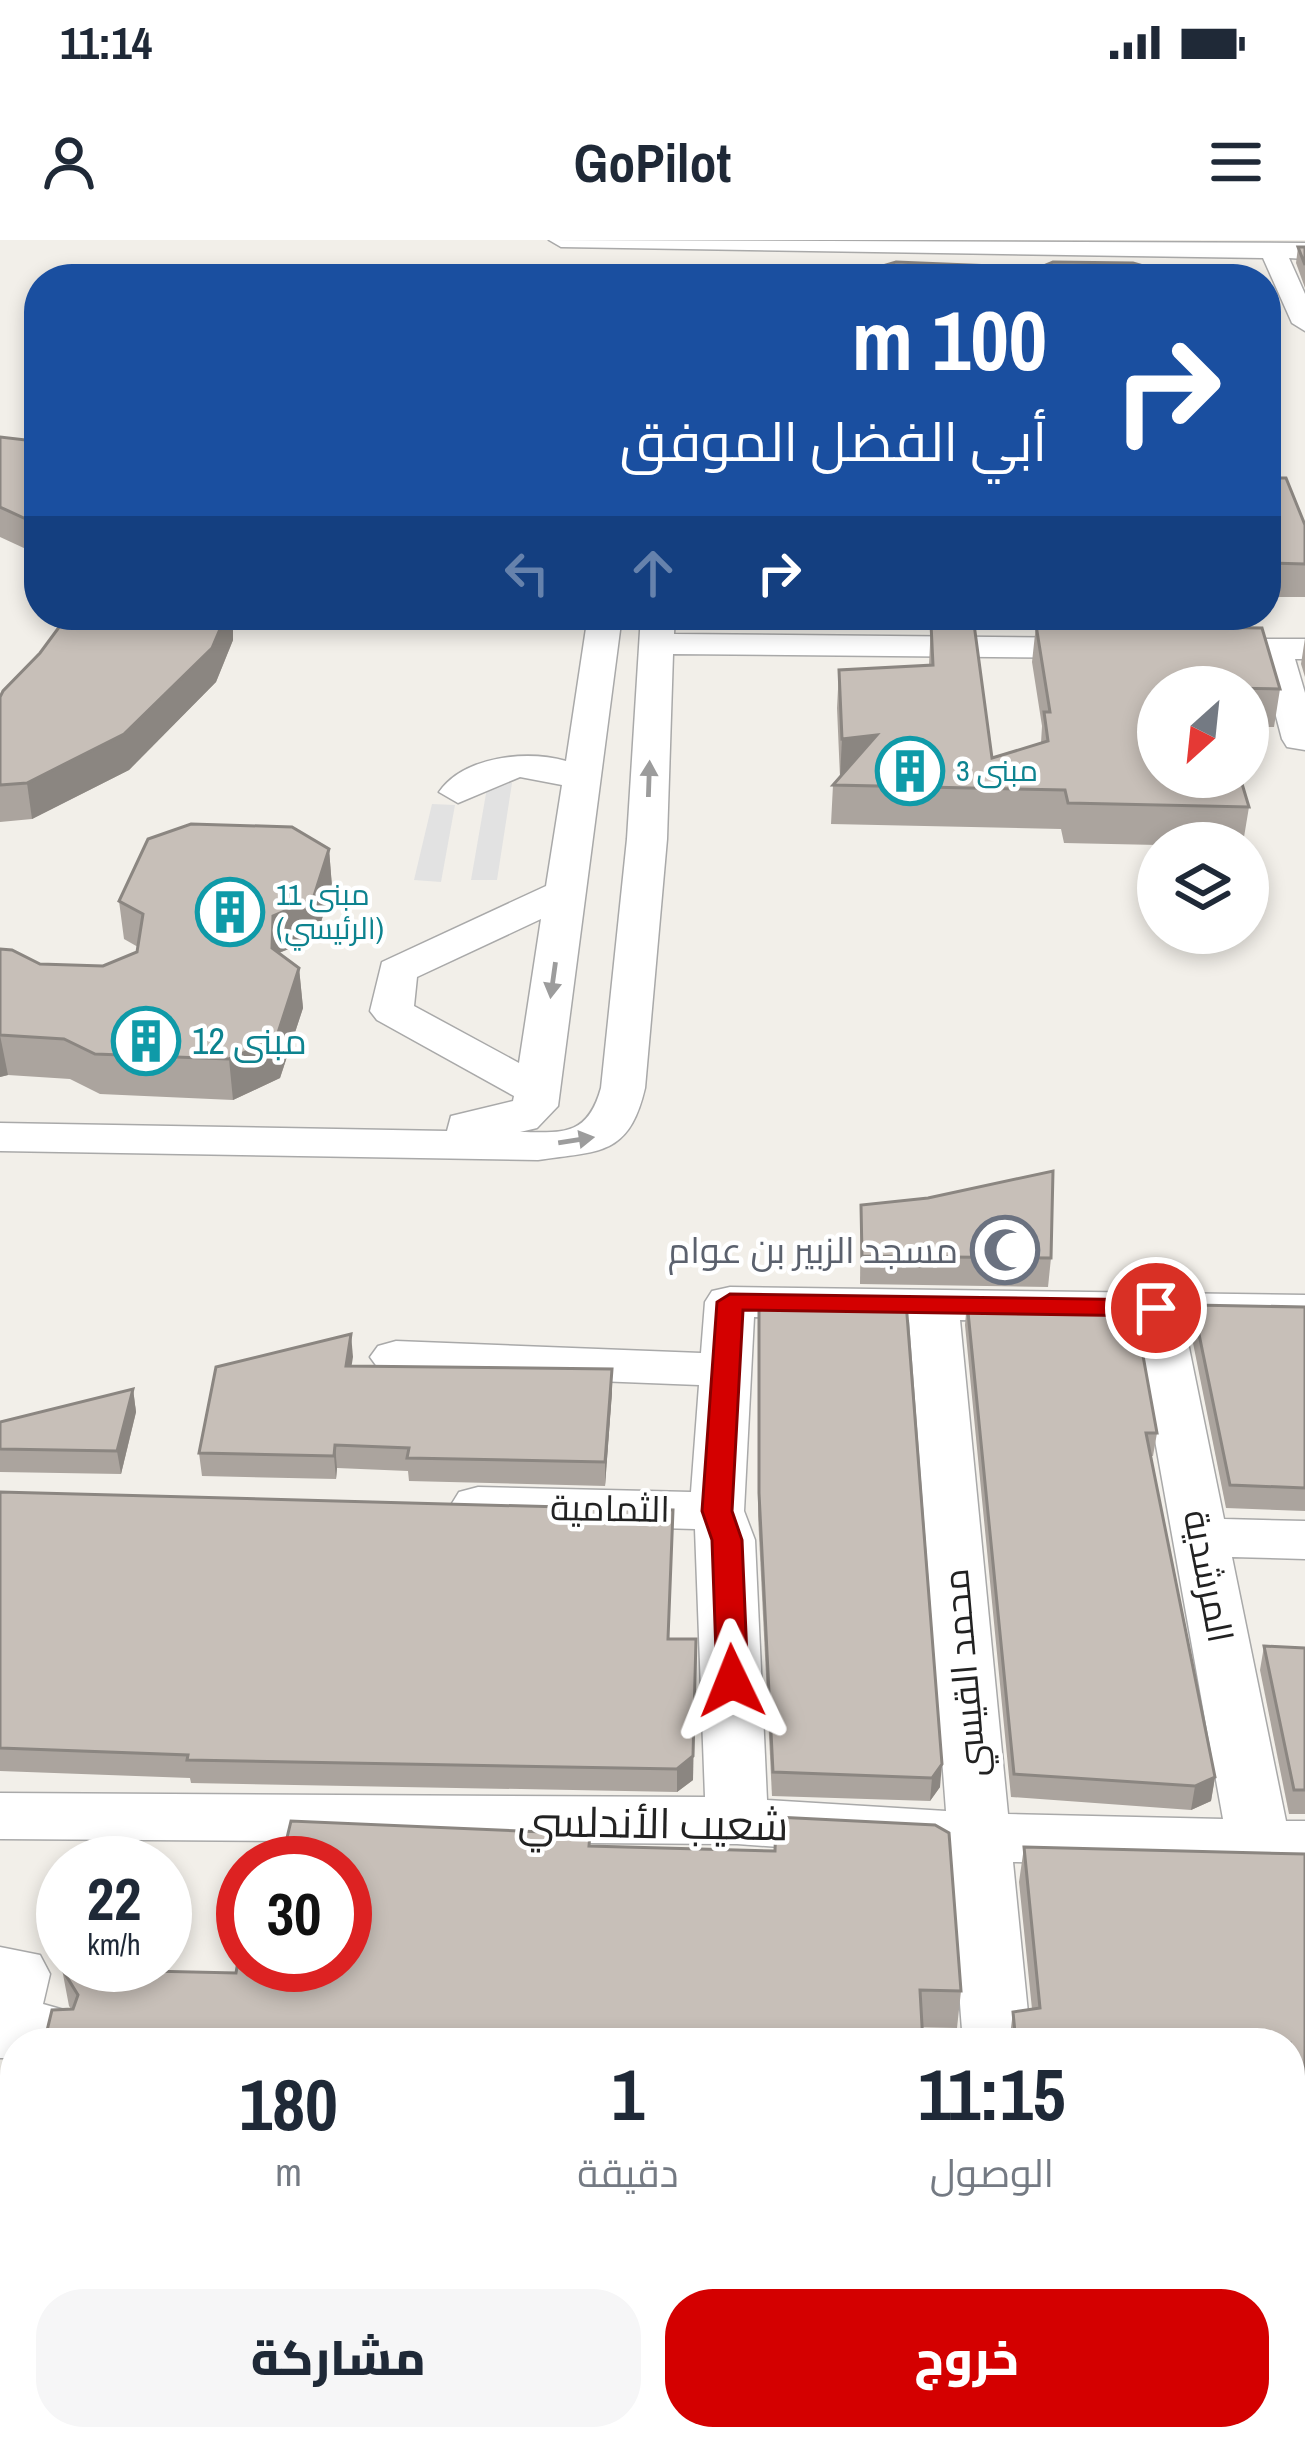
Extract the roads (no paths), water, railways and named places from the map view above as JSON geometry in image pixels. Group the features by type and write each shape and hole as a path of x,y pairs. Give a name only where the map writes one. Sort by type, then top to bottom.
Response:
{"street":[{"path":"561,240 618,251 797,242 1135,244 1305,251"},
{"path":"1273,251 1279,264"},
{"path":"1281,269 1305,322"},
{"path":"292,1144 521,1118 535,1106 603,630"},
{"path":"0,1137 538,1146 596,1138 614,1123 623,1088 647,839 656,630 1134,648 1130,630"},
{"path":"1155,648 1290,649 1300,739 1305,739"},
{"path":"458,792 496,770 530,762 584,781"},
{"path":"565,892 397,971 392,1011 539,1087 623,1088"},
{"path":"737,1821 727,1540 717,1511 730,1302 1305,1310"},
{"name":"محمد القيسي","path":"933,1302 996,2028"},
{"name":"المرشدية","path":"1156,1308 1202,1538 1282,1845"},
{"path":"396,1357 729,1370"},
{"name":"الثمامية","path":"430,1504 717,1511"},
{"path":"1202,1538 1305,1540"},
{"name":"شعيب الأندلسي","path":"0,1816 737,1821 977,1837 1282,1845"},
{"path":"0,1973 17,1974 3,2028"}],"place":[{"name":"مبنى 3","path":"910,771"},
{"name":"مبنى 11 (الرئيسي)","path":"230,912"},
{"name":"مبنى 12","path":"146,1041"},
{"name":"مسجد الزبير بن عوام","path":"1005,1250"}]}
